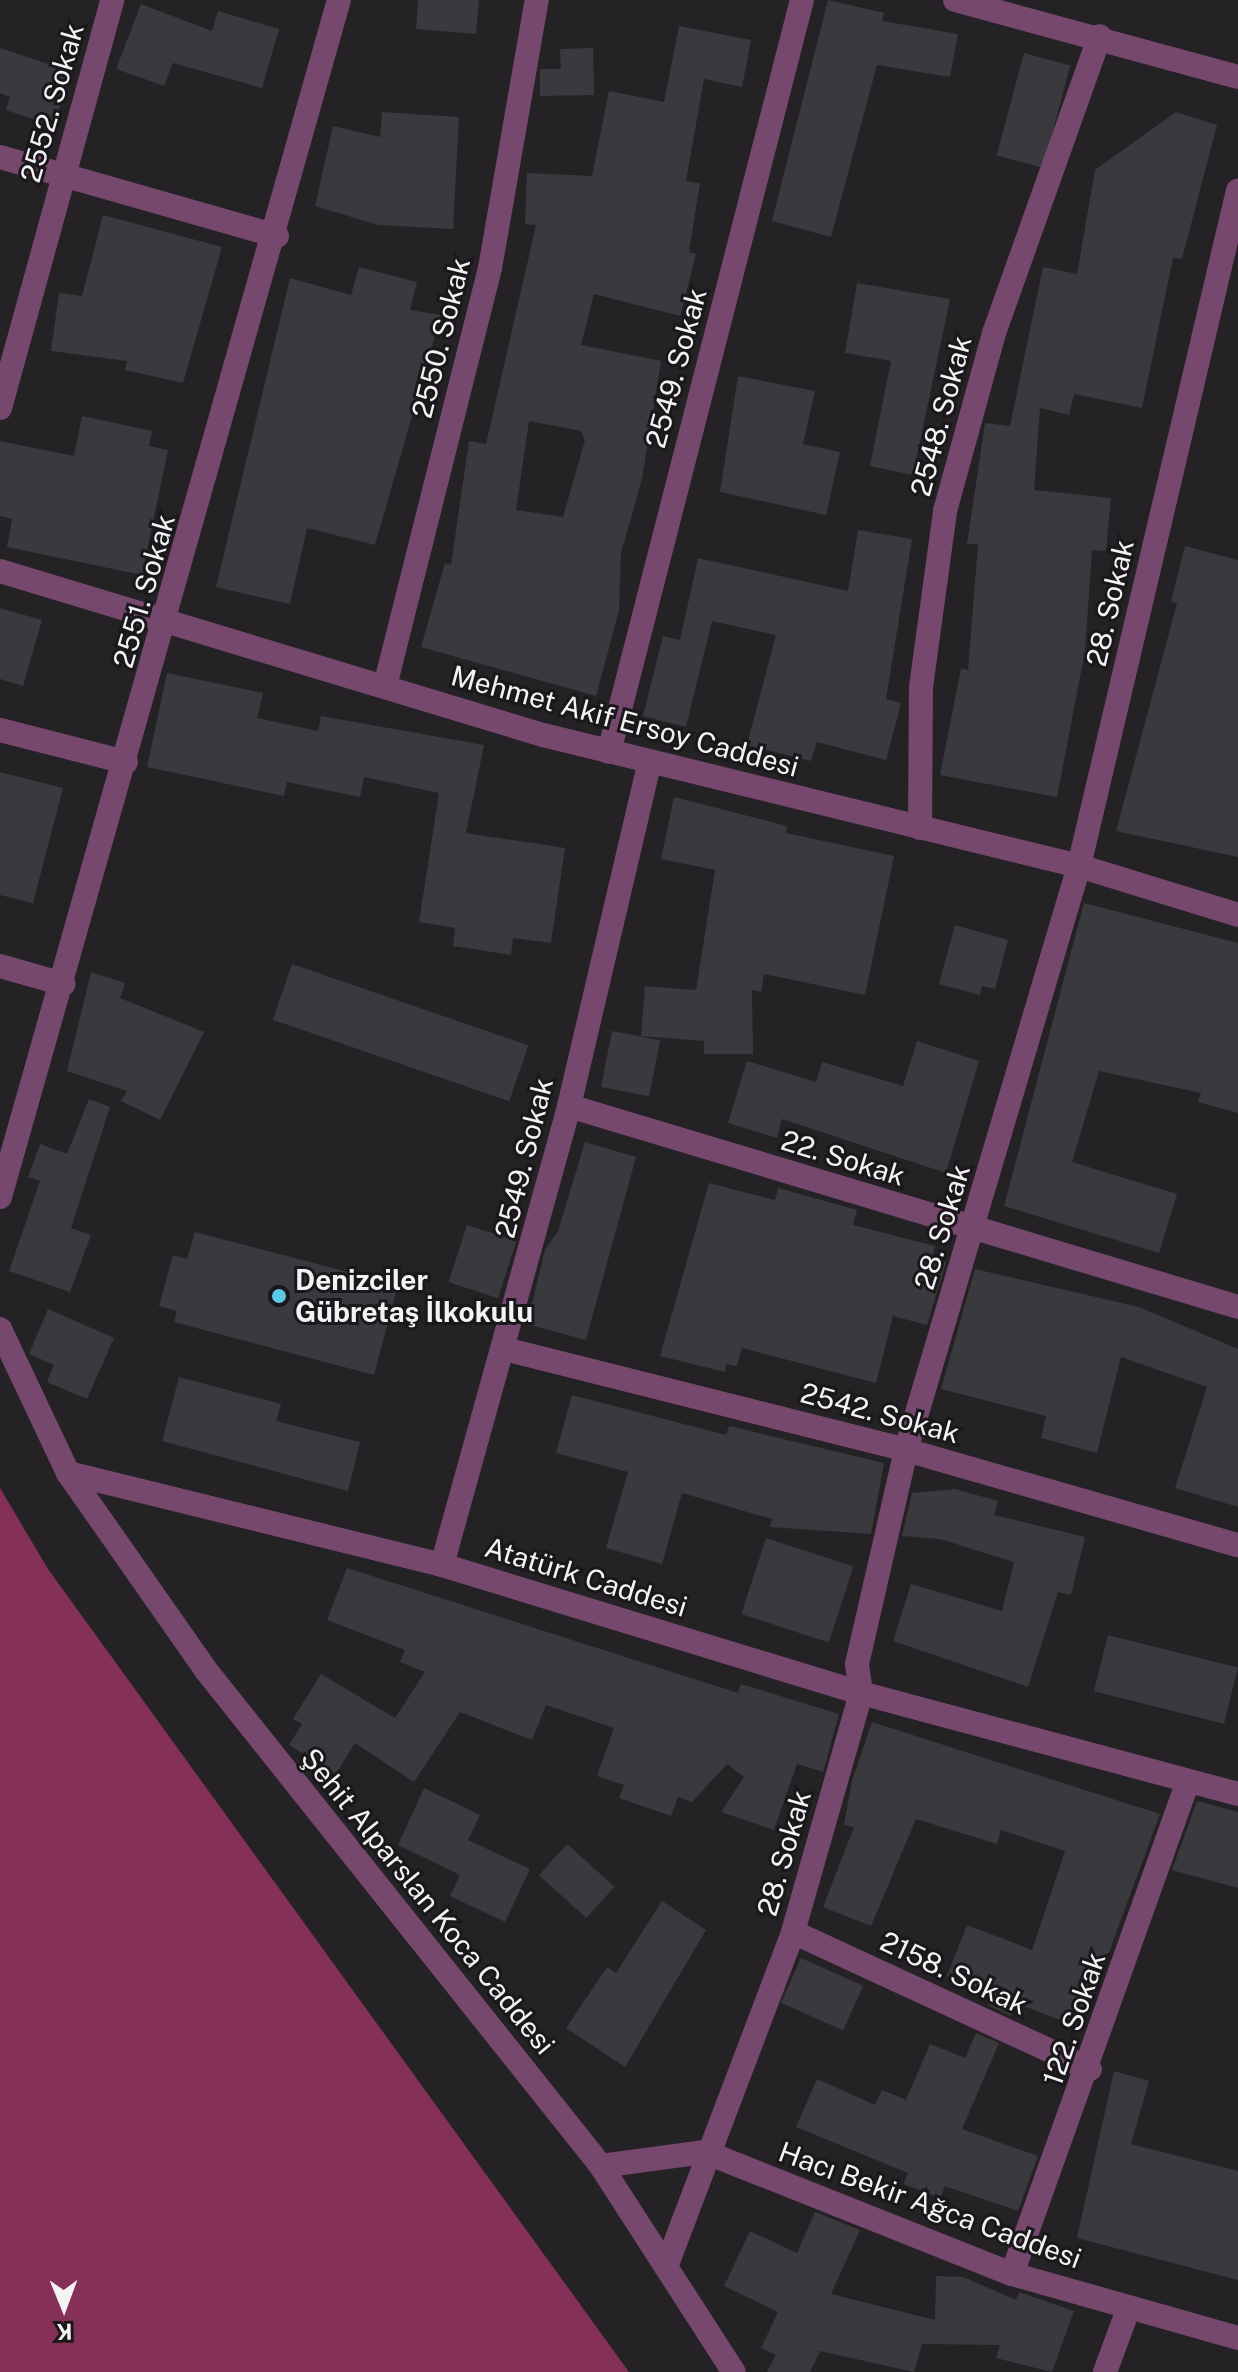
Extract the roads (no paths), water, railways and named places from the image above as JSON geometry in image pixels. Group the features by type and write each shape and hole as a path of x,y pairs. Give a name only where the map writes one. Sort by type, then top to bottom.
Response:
{"street":[{"name":"2552. Sokak","path":"0,408 112,0"},
{"name":"2551. Sokak","path":"0,1197 277,236 339,0"},
{"name":"2550. Sokak","path":"385,686 490,268 537,0"},
{"name":"2549. Sokak","path":"609,752 802,0"},
{"path":"955,0 1100,36 1238,77"},
{"name":"2548. Sokak","path":"920,828 921,687 945,511 994,333 1100,36"},
{"path":"0,157 277,236"},
{"name":"28. Sokak","path":"666,2267 705,2152 793,1932 861,1693 857,1664 906,1450 1079,866 1238,190"},
{"name":"Mehmet Akif Ersoy Caddesi","path":"0,571 609,752 1079,866 1238,915"},
{"path":"0,730 126,762"},
{"name":"2549. Sokak","path":"442,1565 505,1349 569,1106 650,762"},
{"path":"0,966 63,984"},
{"name":"22. Sokak","path":"569,1106 1238,1307"},
{"path":"0,1329 68,1473"},
{"name":"2542. Sokak","path":"505,1349 906,1450 1238,1545"},
{"name":"Atatürk Caddesi","path":"68,1473 442,1565 861,1693 1238,1794"},
{"name":"Şehit Alparslan Koca Caddesi","path":"68,1473 205,1669 601,2166 734,2372"},
{"name":"122. Sokak","path":"1012,2274 1090,2069 1188,1781"},
{"name":"2158. Sokak","path":"793,1932 1090,2069"},
{"name":"Hacı Bekir Ağca Caddesi","path":"601,2166 705,2152 1012,2274 1238,2338"},
{"path":"1105,2372 1129,2307"}],"place":[{"name":"Denizciler Gübretaş İlkokulu","path":"279,1296"}]}
